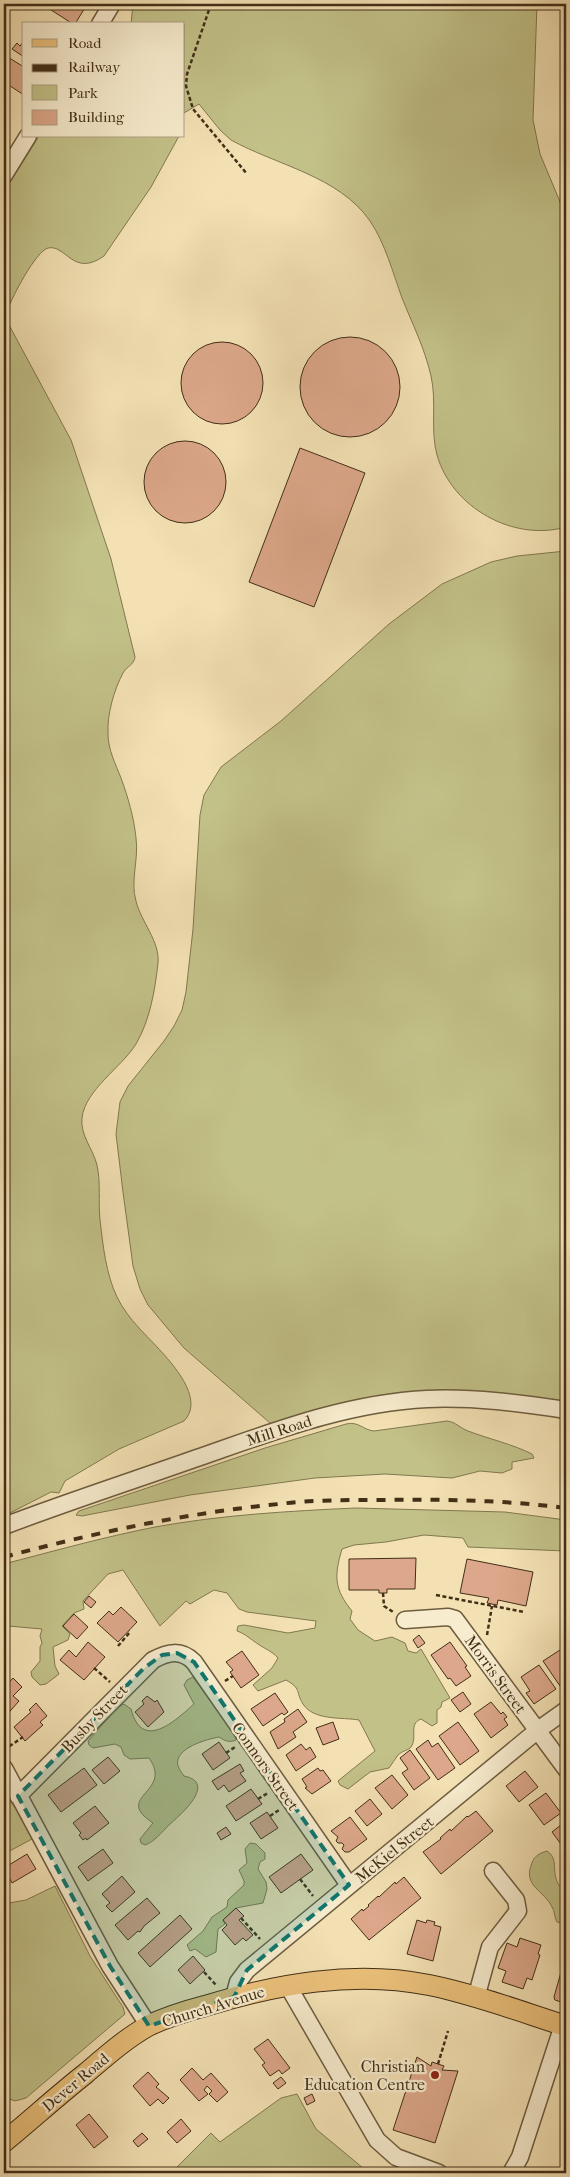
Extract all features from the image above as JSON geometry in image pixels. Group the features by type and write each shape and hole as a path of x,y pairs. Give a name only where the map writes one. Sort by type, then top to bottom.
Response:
{"main road":[{"name":"Church Avenue","path":"149,2026 186,2011 234,1997 322,1981 378,1979 430,1985 565,2026"},
{"name":"Dever Road","path":"6,2137 106,2056 149,2026"}],"street":[{"path":"101,22 112,4"},
{"path":"4,175 27,138"},
{"name":"Mill Road","path":"4,1526 278,1430 339,1411 394,1402 451,1398 514,1402 566,1410"},
{"name":"Morris Street","path":"405,1620 448,1617 455,1619 566,1769"},
{"name":"Busby Street","path":"18,1796 152,1660 162,1655 177,1653"},
{"name":"Connors Street","path":"177,1653 188,1656 194,1662 349,1886"},
{"name":"McKiel Street","path":"234,1997 242,1975 270,1950 538,1730 566,1710"},
{"name":"Church Avenue","path":"4,1768 110,1966 149,2026"},
{"path":"476,1998 490,1947 518,1911 516,1900 493,1871"},
{"path":"288,1986 377,2140 396,2157 439,2173"},
{"path":"511,2173 520,2157 565,2026"}],"path":[{"path":"211,4 187,74 186,86 194,109 247,174"},
{"path":"383,1593 384,1606 405,1620"},
{"path":"436,1595 524,1612"},
{"path":"486,1644 492,1605"},
{"path":"118,1646 130,1632 128,1631"},
{"path":"94,1668 121,1692"},
{"path":"4,1750 23,1738"},
{"path":"300,1879 322,1908"},
{"path":"241,1918 270,1950"},
{"path":"438,2064 448,2031"}],"highlighted area":[{"path":"177,1653 194,1662 349,1885 247,1970 234,1997 149,2026 110,1966 18,1796 143,1669 162,1655"}],"green space":[{"path":"133,4 537,4 533,120 540,154 566,216 566,527 526,530 506,525 471,505 456,491 445,474 437,455 434,436 433,386 425,356 384,248 370,221 342,193 324,182 231,140 220,130 199,104 185,112 185,22 131,22"},
{"path":"38,138 178,138 151,187 104,256 93,262 85,263 77,262 54,248 48,248 43,251 31,265 19,285 10,303 7,319 71,440 111,559 135,657 123,673 114,694 110,710 108,740 134,823 137,846 134,893 138,909 156,947 158,963 151,1005 141,1035 130,1053 90,1098 85,1108 82,1124 97,1165 102,1240 113,1288 130,1317 178,1372 186,1385 190,1398 190,1410 184,1421 119,1449 65,1481 59,1493 51,1492 4,1516 4,192"},
{"path":"566,551 566,1410 451,1398 278,1430 184,1348 148,1305 140,1289 133,1266 116,1134 120,1102 128,1086 164,1041 182,1010 186,992 193,929 200,815 204,795 221,767 281,721 389,624 442,584 491,562 517,556"},
{"path":"447,1421 468,1431 524,1450 532,1454 534,1458 512,1462 512,1469 502,1473 480,1471 452,1478 385,1474 315,1478 190,1495 82,1516 76,1515 79,1511 265,1448 346,1424 358,1425 374,1431"},
{"path":"356,1508 505,1512 566,1520 566,1551 468,1547 463,1538 424,1535 386,1542 354,1545 342,1549 337,1582 342,1596 352,1611 350,1619 358,1630 375,1641 392,1637 405,1643 408,1651 416,1653 421,1649 450,1698 442,1702 441,1707 437,1710 437,1723 432,1726 421,1719 417,1721 414,1727 414,1739 411,1747 401,1752 389,1768 370,1772 348,1789 340,1785 338,1781 375,1751 359,1720 321,1716 314,1713 303,1704 297,1690 286,1680 258,1691 253,1685 272,1668 278,1658 237,1631 238,1626 244,1625 288,1633 315,1628 316,1621 247,1612 239,1609 227,1593 214,1590 190,1604 186,1601 160,1626 123,1570 108,1574 83,1601 84,1609 74,1613 62,1626 70,1634 68,1640 53,1647 55,1666 59,1674 46,1684 40,1685 32,1677 31,1672 40,1661 40,1647 42,1643 40,1636 42,1629 8,1626 4,1657 4,1564 117,1535 205,1519"},
{"path":"193,1677 236,1736 236,1740 230,1741 219,1737 214,1738 200,1742 186,1749 181,1754 178,1760 178,1767 184,1776 194,1780 198,1785 197,1792 188,1807 155,1839 145,1845 141,1843 140,1839 153,1823 142,1814 139,1806 140,1800 154,1779 155,1770 149,1758 130,1759 124,1755 121,1747 115,1744 93,1748 89,1745 88,1741 118,1707 124,1704 131,1709 136,1722 143,1729 151,1731 169,1724 194,1704 184,1685 187,1680"},
{"path":"4,1793 20,1814 32,1839 4,1854"},
{"path":"250,1843 256,1844 265,1853 265,1859 260,1862 258,1869 266,1882 267,1889 263,1903 236,1908 223,1920 225,1924 218,1929 216,1952 206,1957 195,1949 190,1951 187,1945 203,1931 212,1917 227,1907 228,1900 244,1885 239,1870 247,1863 245,1849"},
{"path":"547,1851 553,1859 557,1881 566,1893 566,1924 557,1922 554,1910 532,1883 530,1877 534,1858"},
{"path":"55,1886 90,1956 123,2007 125,2014 26,2098 15,2101 4,2097 4,1904 26,1900"},
{"path":"297,2094 316,2129 369,2173 175,2173 173,2171 211,2133 220,2142 281,2098"}],"building":[{"path":"50,4 82,4 86,6 76,22 70,22 48,8"},
{"path":"17,43 20,46 22,44 22,56 12,49"},
{"path":"6,56 22,66 22,94 4,82 4,58"},
{"path":"350,337 369,341 385,352 396,368 400,387 396,406 385,422 369,433 350,437 331,433 315,422 304,406 300,387 304,368 315,352 331,341"},
{"path":"222,342 238,345 251,354 260,367 263,383 260,399 251,412 238,421 222,424 206,421 193,412 184,399 181,383 184,367 193,354 206,345"},
{"path":"185,441 201,444 214,453 223,466 226,482 223,498 214,511 201,520 185,523 169,520 156,511 147,498 144,482 147,466 156,453 169,444"},
{"path":"300,448 365,473 314,607 249,582"},
{"path":"416,1558 415,1589 387,1589 387,1593 379,1593 379,1590 349,1590 349,1559"},
{"path":"467,1559 533,1572 526,1606 498,1600 497,1605 487,1603 489,1598 460,1593"},
{"path":"89,1596 96,1602 91,1608 84,1602"},
{"path":"121,1607 137,1622 118,1642 97,1623 109,1611 113,1615"},
{"path":"74,1614 88,1627 77,1639 63,1626"},
{"path":"419,1635 425,1643 418,1648 413,1640"},
{"path":"88,1642 105,1657 84,1680 60,1660 69,1650 76,1657"},
{"path":"450,1642 467,1666 465,1667 471,1676 456,1686 450,1678 448,1679 431,1655"},
{"path":"560,1650 566,1658 566,1681 560,1686 543,1661"},
{"path":"242,1651 259,1675 241,1688 230,1672 233,1670 226,1662"},
{"path":"539,1665 556,1689 534,1704 526,1693 530,1691 521,1677"},
{"path":"13,1678 22,1687 13,1696 19,1701 4,1718 4,1688"},
{"path":"463,1692 471,1704 460,1712 451,1700"},
{"path":"275,1693 288,1712 284,1715 282,1713 263,1726 251,1709"},
{"path":"147,1696 155,1702 157,1700 164,1712 148,1727 135,1712 144,1704 142,1701"},
{"path":"491,1702 501,1714 503,1712 507,1717 504,1719 508,1725 491,1738 474,1714"},
{"path":"36,1703 47,1716 40,1722 43,1725 25,1741 14,1727 31,1712 29,1710"},
{"path":"298,1709 307,1722 293,1732 296,1737 278,1749 270,1732 285,1722 284,1719"},
{"path":"333,1722 339,1739 323,1745 316,1728"},
{"path":"458,1722 479,1751 460,1765 439,1736"},
{"path":"428,1740 432,1747 438,1743 455,1768 438,1780 416,1749"},
{"path":"219,1742 230,1758 213,1770 202,1754"},
{"path":"301,1744 306,1750 310,1747 316,1757 296,1771 286,1755"},
{"path":"410,1750 430,1778 414,1790 402,1773 408,1769 400,1758"},
{"path":"108,1757 120,1771 104,1784 92,1770"},
{"path":"240,1764 244,1771 240,1773 246,1781 229,1792 224,1785 218,1790 212,1781"},
{"path":"84,1768 97,1785 61,1812 48,1795"},
{"path":"318,1768 320,1771 323,1770 331,1781 312,1794 305,1788 307,1787 302,1779"},
{"path":"525,1771 538,1787 519,1802 506,1786"},
{"path":"392,1775 408,1795 392,1809 375,1788"},
{"path":"251,1789 262,1804 236,1821 226,1806"},
{"path":"546,1793 561,1813 544,1825 529,1805"},
{"path":"370,1799 382,1814 367,1826 355,1811"},
{"path":"95,1806 109,1823 87,1840 86,1838 83,1840 79,1835 81,1833 73,1823"},
{"path":"476,1811 493,1831 441,1874 423,1852 441,1839 450,1829 451,1831 467,1816"},
{"path":"267,1812 278,1828 261,1839 250,1823"},
{"path":"350,1817 367,1839 349,1852 345,1852 342,1849 344,1845 336,1841 338,1837 331,1831"},
{"path":"566,1821 566,1851 552,1832"},
{"path":"226,1827 231,1834 221,1840 217,1833"},
{"path":"103,1849 113,1863 88,1881 78,1867"},
{"path":"27,1854 36,1869 12,1883 4,1868"},
{"path":"301,1854 313,1870 281,1893 269,1877"},
{"path":"122,1876 135,1892 112,1912 106,1906 110,1903 102,1894"},
{"path":"404,1877 421,1898 369,1940 351,1919 362,1909 363,1911 369,1906 395,1882 396,1884"},
{"path":"147,1898 160,1913 144,1926 140,1932 138,1931 128,1940 115,1925"},
{"path":"236,1908 244,1916 239,1920 253,1935 246,1941 243,1938 235,1945 222,1930 227,1925 223,1920"},
{"path":"180,1915 192,1929 150,1967 138,1953"},
{"path":"417,1920 426,1923 427,1920 435,1922 434,1925 441,1927 433,1961 407,1954"},
{"path":"520,1938 541,1945 538,1954 540,1955 532,1980 527,1978 523,1989 502,1982 506,1971 498,1968 507,1943 517,1947"},
{"path":"193,1956 205,1970 190,1984 178,1970"},
{"path":"563,1965 566,1966 566,2001 562,2000 561,2002 555,2000 554,1997"},
{"path":"268,2039 290,2068 282,2074 279,2070 270,2076 262,2065 265,2063 254,2049"},
{"path":"417,2057 431,2066 432,2062 444,2066 442,2070 458,2071 435,2143 393,2130"},
{"path":"192,2068 203,2080 211,2073 228,2092 217,2102 209,2094 212,2091 207,2086 204,2090 208,2094 199,2101 180,2080"},
{"path":"148,2072 159,2084 156,2087 169,2098 163,2104 158,2099 150,2106 133,2086"},
{"path":"281,2077 286,2083 278,2089 273,2083"},
{"path":"312,2094 315,2101 307,2105 304,2098"},
{"path":"89,2114 108,2137 94,2148 76,2125"},
{"path":"181,2119 191,2131 177,2143 167,2132"},
{"path":"142,2133 148,2139 138,2147 133,2141"}],"railway":[{"path":"4,1557 175,1518 291,1503 340,1500 448,1500 519,1503 566,1508"}],"place":[{"name":"Christian Education Centre","path":"435,2075"}]}
